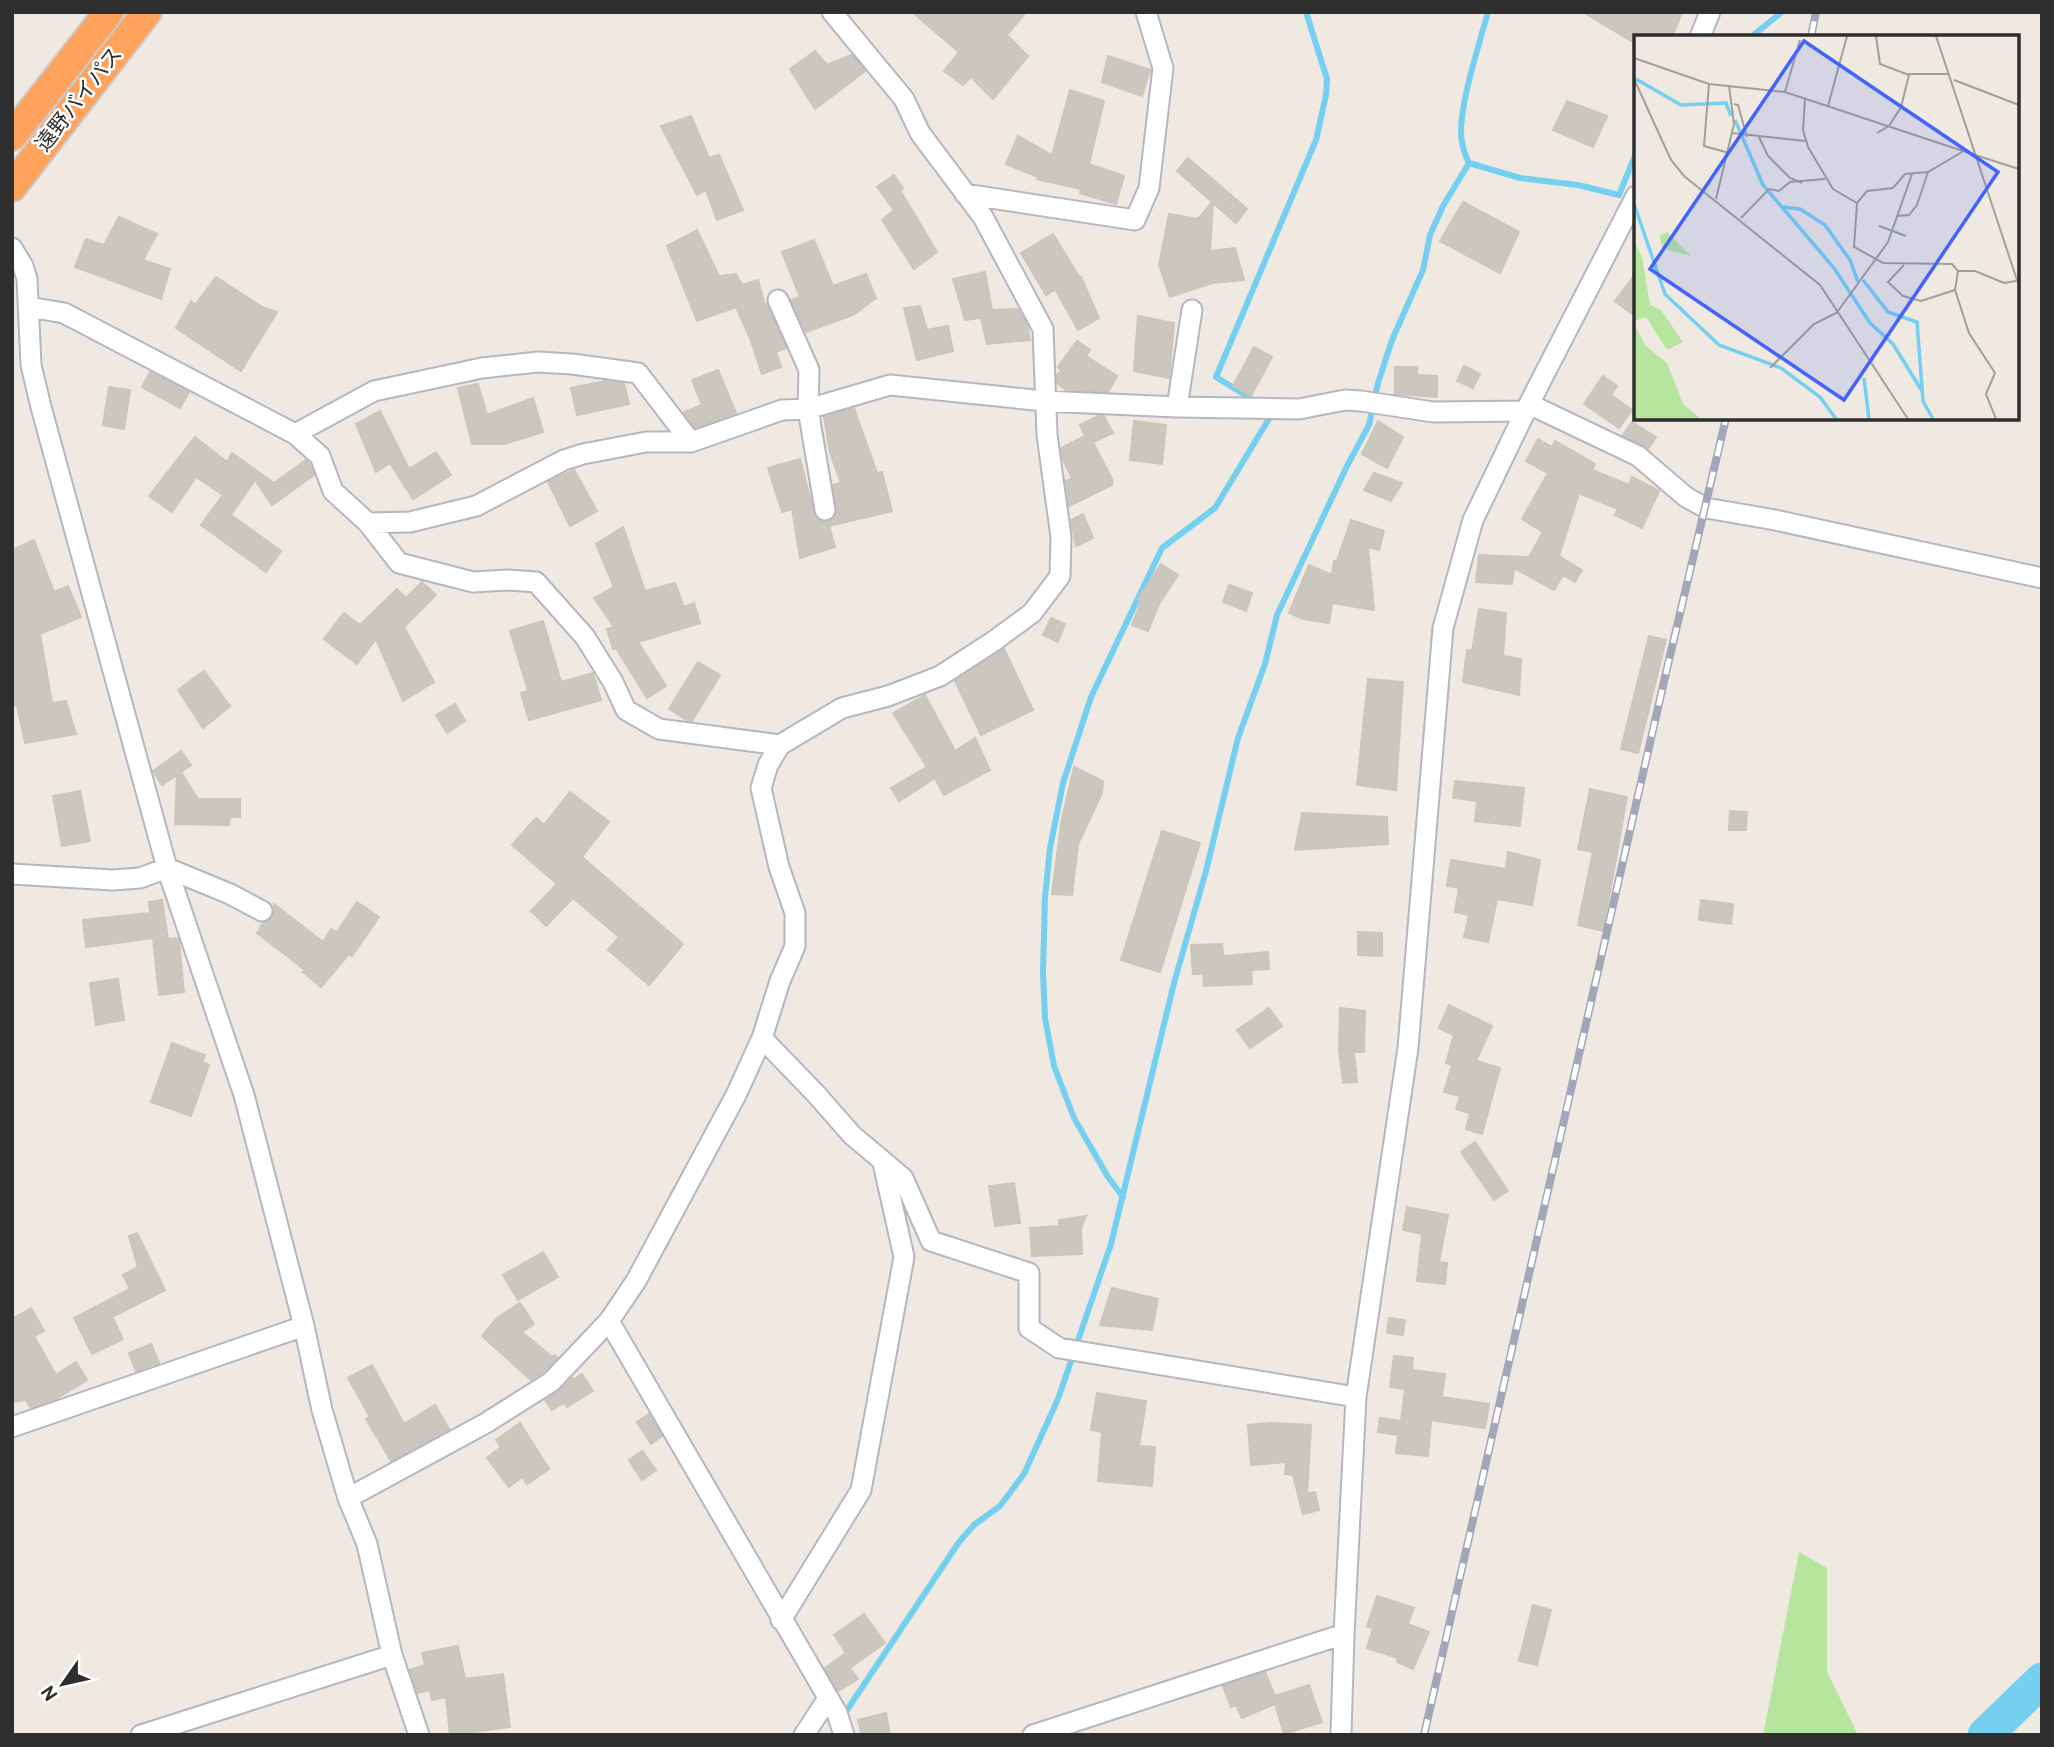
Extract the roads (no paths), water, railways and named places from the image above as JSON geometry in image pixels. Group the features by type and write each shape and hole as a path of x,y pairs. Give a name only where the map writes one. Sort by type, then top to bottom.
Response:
{"highway":[{"name":"遠野バイパス","path":"12,136 109,12"},
{"name":"遠野バイパス","path":"12,187 147,12"}],"street":[{"path":"348,1498 486,1423 551,1382 609,1321 636,1281 736,1095 762,1038 780,981 795,946 795,913 776,855 761,788 768,765 780,745 842,708 888,696 940,676 1032,613 1060,576 1061,537 1044,401 1043,329 983,217 920,132 904,99 832,12"},
{"path":"965,194 1135,219 1149,188 1163,68 1146,12"},
{"path":"1701,35 1710,12"},
{"path":"1341,1735 1356,1398 1408,1048 1443,628 1473,520 1634,200"},
{"path":"12,248 27,279 31,365 41,407 167,868 244,1095 304,1326 322,1410 348,1498 367,1544 392,1655 419,1735"},
{"path":"778,300 809,370 808,409 825,510"},
{"path":"29,307 64,313 295,434 320,456 333,491 368,523 399,563 473,582 536,582 585,637 613,682 626,710 659,729 780,745"},
{"path":"1177,407 1192,310"},
{"path":"295,434 374,391 482,368 538,362 572,363 638,373 691,442"},
{"path":"368,523 410,522 476,506 564,460 583,454 646,442 691,442 782,410 808,409 890,385 1044,401 1177,407 1299,409 1345,400 1433,412 1528,407 1638,456 1686,497 1706,508 1775,520 2042,578"},
{"path":"12,874 113,880 140,878 167,868 230,894 262,911"},
{"path":"762,1038 852,1135 903,1178 931,1241 1029,1273 1029,1328 1062,1348 1356,1398"},
{"path":"781,1620 861,1490 904,1257 883,1163"},
{"path":"609,1321 734,1534 832,1707 844,1735"},
{"path":"12,1427 304,1326"},
{"path":"1033,1735 1344,1634"},
{"path":"141,1735 392,1655"},
{"path":"804,1735 832,1707"}],"waterway":[{"path":"1258,403 1216,377 1316,140 1327,79 1306,12"},
{"path":"843,1716 959,1542 974,1525 1000,1506 1024,1474 1058,1399 1111,1244 1174,983 1206,871 1238,738 1265,664 1277,615 1369,425 1378,383 1392,340 1423,270 1430,235 1443,206 1469,163 1462,142 1462,114 1488,12"},
{"path":"1753,35 1782,12"},
{"path":"1469,163 1520,178 1578,185 1619,195 1634,158"},
{"path":"1123,1197 1108,1177 1074,1118 1054,1066 1045,1018 1043,972 1045,897 1050,848 1063,783 1091,697 1162,548 1215,508 1273,412"},
{"path":"1985,1735 2042,1680"}],"railway":[{"path":"1811,35 1816,12"},
{"path":"1424,1735 1726,420"}]}
